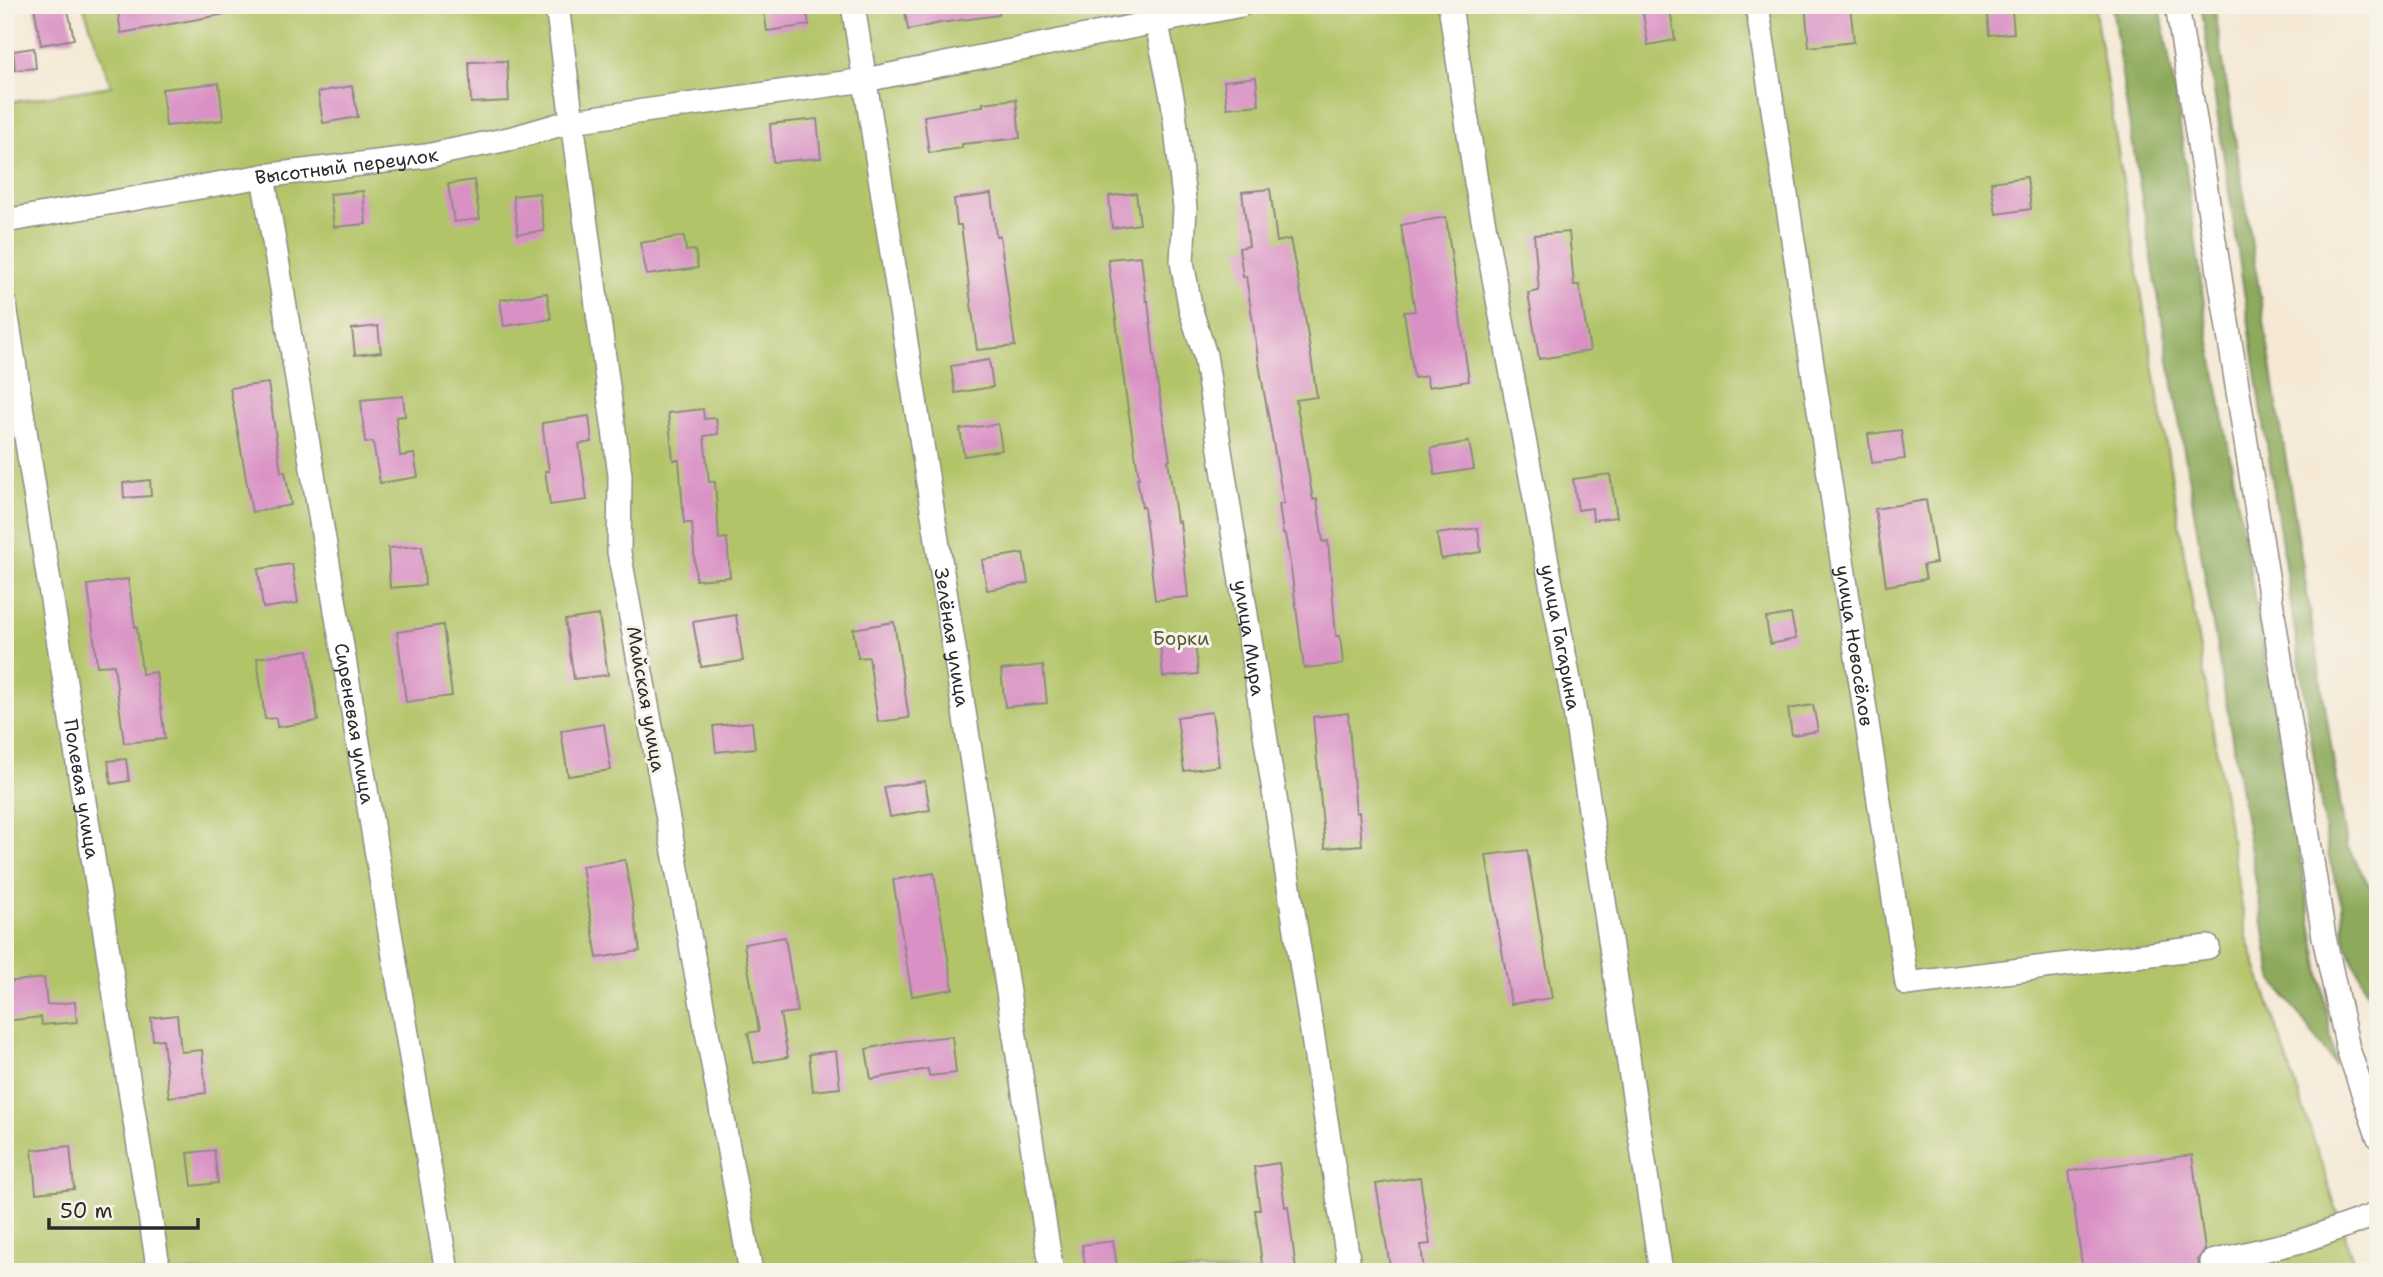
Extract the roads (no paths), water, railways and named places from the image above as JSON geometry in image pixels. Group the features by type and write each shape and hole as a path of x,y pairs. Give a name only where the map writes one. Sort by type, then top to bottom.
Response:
{"street":[{"path":"557,5 572,121"},
{"name":"Зелёная улица","path":"853,5 1052,1272"},
{"name":"Высотный переулок","path":"5,221 263,176 426,156 513,138 572,121 864,80 1155,13 1241,5"},
{"name":"улица Гагарина","path":"1450,5 1476,182 1575,712 1661,1272"},
{"name":"улица Новосёлов","path":"1757,5 1907,984 2208,947"},
{"path":"2177,5 2324,937 2348,1049 2378,1136"},
{"name":"улица Мира","path":"1155,13 1173,102 1185,208 1182,262 1191,310 1205,355 1350,1272"},
{"name":"Майская улица","path":"572,121 620,475 619,552 751,1272"},
{"name":"Сиреневая улица","path":"263,176 447,1272"},
{"name":"Полевая улица","path":"5,305 159,1272"},
{"path":"2212,1262 2305,1240 2378,1214"}],"park label":[{"name":"Борки","path":"1181,638"}]}
